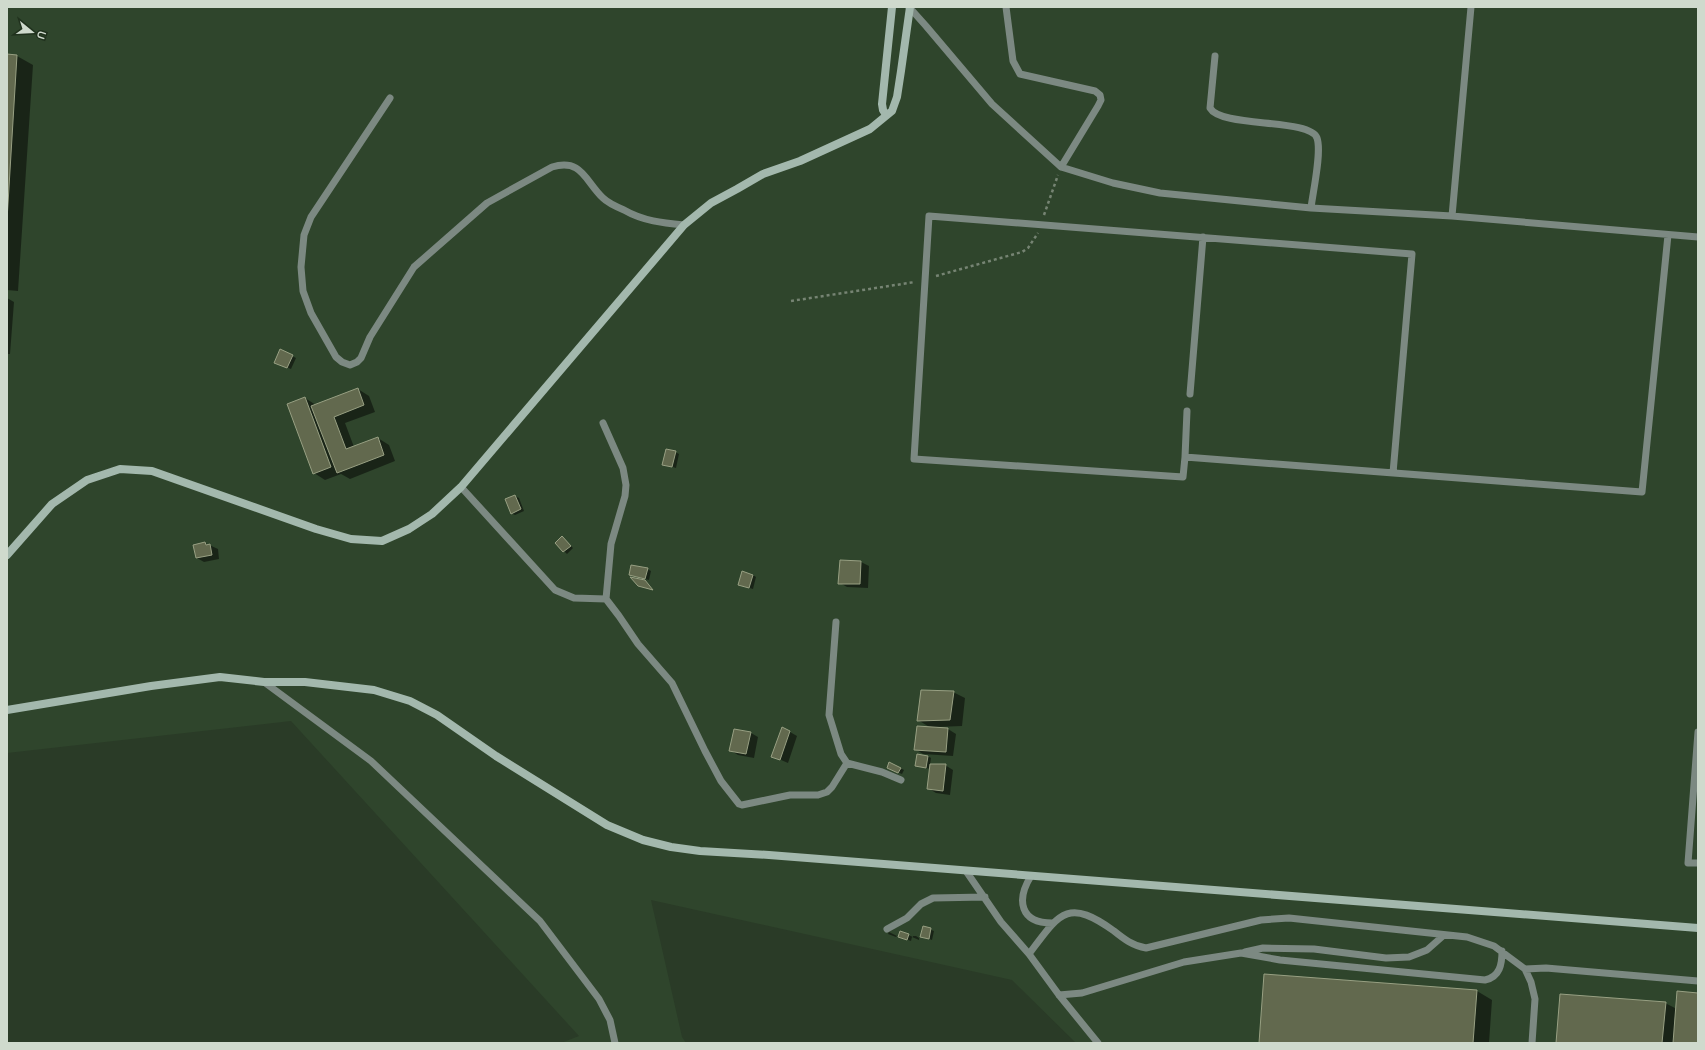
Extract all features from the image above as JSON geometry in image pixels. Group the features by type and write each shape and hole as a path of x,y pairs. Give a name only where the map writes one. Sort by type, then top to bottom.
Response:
{"street":[{"path":"886,115 882,104 892,7"},
{"path":"7,555 20,538 52,504 87,480 120,470 152,471 351,539 382,541 409,529 432,514 461,487 684,225 711,203 737,188 763,174 800,161 870,129 892,111 897,97 910,7"},
{"path":"7,710 151,686 220,677 264,682 305,682 374,690 410,701 437,715 496,756 607,825 643,840 671,847 700,852 769,855 1698,928"}],"lane":[{"path":"910,7 992,104 1061,167 1113,183 1160,193 1311,208 1452,216 1698,237"},
{"path":"1006,7 1013,60 1020,74 1095,91 1100,95 1101,100 1098,106 1061,167"},
{"path":"1452,216 1471,7"},
{"path":"1215,56 1210,108 1214,113 1229,118 1301,128 1315,134 1318,152 1311,208"},
{"path":"390,98 311,217 304,235 301,267 303,291 311,313 336,357 342,362 350,365 357,362 361,358 370,337 414,267 487,203 552,167 563,164 572,166 580,171 603,198 626,211 652,222 684,225"},
{"path":"1187,411 1183,477 914,459 929,216 1412,254 1393,473"},
{"path":"1185,456 1642,492 1668,235"},
{"path":"1190,394 1202,238"},
{"path":"603,423 623,468 626,485 625,496 611,544 606,599 638,644 672,683 704,751 722,781 739,804 742,805 790,795 818,795 827,792 832,787 847,762"},
{"path":"461,487 555,590 574,598 606,599"},
{"path":"836,622 829,715 841,754 847,762 882,772 901,780"},
{"path":"264,682 372,761 540,920 600,1000 610,1020 615,1043"},
{"path":"1698,732 1688,863 1698,863"},
{"path":"966,871 1001,922 1029,954 1058,995 1098,1043"},
{"path":"1031,876 1023,892 1022,901 1026,912 1035,921 1052,924"},
{"path":"887,930 907,918 921,904 933,898 985,897"},
{"path":"1029,954 1052,924 1068,913 1083,913 1094,918 1136,947 1146,948 1261,920 1289,918 1467,937 1494,946 1525,969 1531,982 1535,999 1532,1043"},
{"path":"1058,995 1082,993 1184,962 1263,948 1314,949 1386,958 1409,957 1427,950 1444,935"},
{"path":"1241,953 1280,960 1485,980 1495,976 1499,970 1502,961 1502,951"},
{"path":"1525,969 1546,968 1698,981"}],"path":[{"path":"1044,216 1061,167"},
{"path":"934,277 1022,252 1028,248 1037,236 1039,229"},
{"path":"791,301 920,281"}],"shaded area":[{"path":"7,7 1698,7 1698,1043 1076,1043 1012,980 651,900 682,1037 686,1043 561,1043 579,1036 291,721 7,753"}],"building":[{"path":"7,54 17,55 7,220"},
{"path":"280,349 293,355 287,368 274,363"},
{"path":"358,388 364,405 334,417 346,449 378,437 384,455 337,473 311,406"},
{"path":"305,397 331,467 313,474 287,404"},
{"path":"666,449 676,451 672,467 662,465"},
{"path":"515,495 521,509 511,514 505,499"},
{"path":"562,536 571,546 563,552 555,543"},
{"path":"205,542 206,545 210,544 212,555 196,558 193,545"},
{"path":"840,560 861,561 860,584 838,584"},
{"path":"631,565 648,568 645,579 629,575"},
{"path":"742,571 753,575 749,588 738,585"},
{"path":"630,577 645,580 653,590 638,586"},
{"path":"921,690 954,691 950,720 917,721"},
{"path":"917,726 948,728 946,752 914,750"},
{"path":"782,727 790,731 780,760 771,757"},
{"path":"734,729 751,732 746,754 729,751"},
{"path":"917,754 928,756 926,768 915,766"},
{"path":"889,762 901,768 898,773 887,768"},
{"path":"930,764 946,764 943,791 927,789"},
{"path":"923,926 931,928 929,939 920,937"},
{"path":"900,931 909,934 907,940 898,937"},
{"path":"1264,974 1477,990 1473,1043 1259,1043"},
{"path":"1677,991 1698,993 1698,1043 1673,1043"},
{"path":"1560,994 1666,1002 1662,1043 1556,1043"}]}
